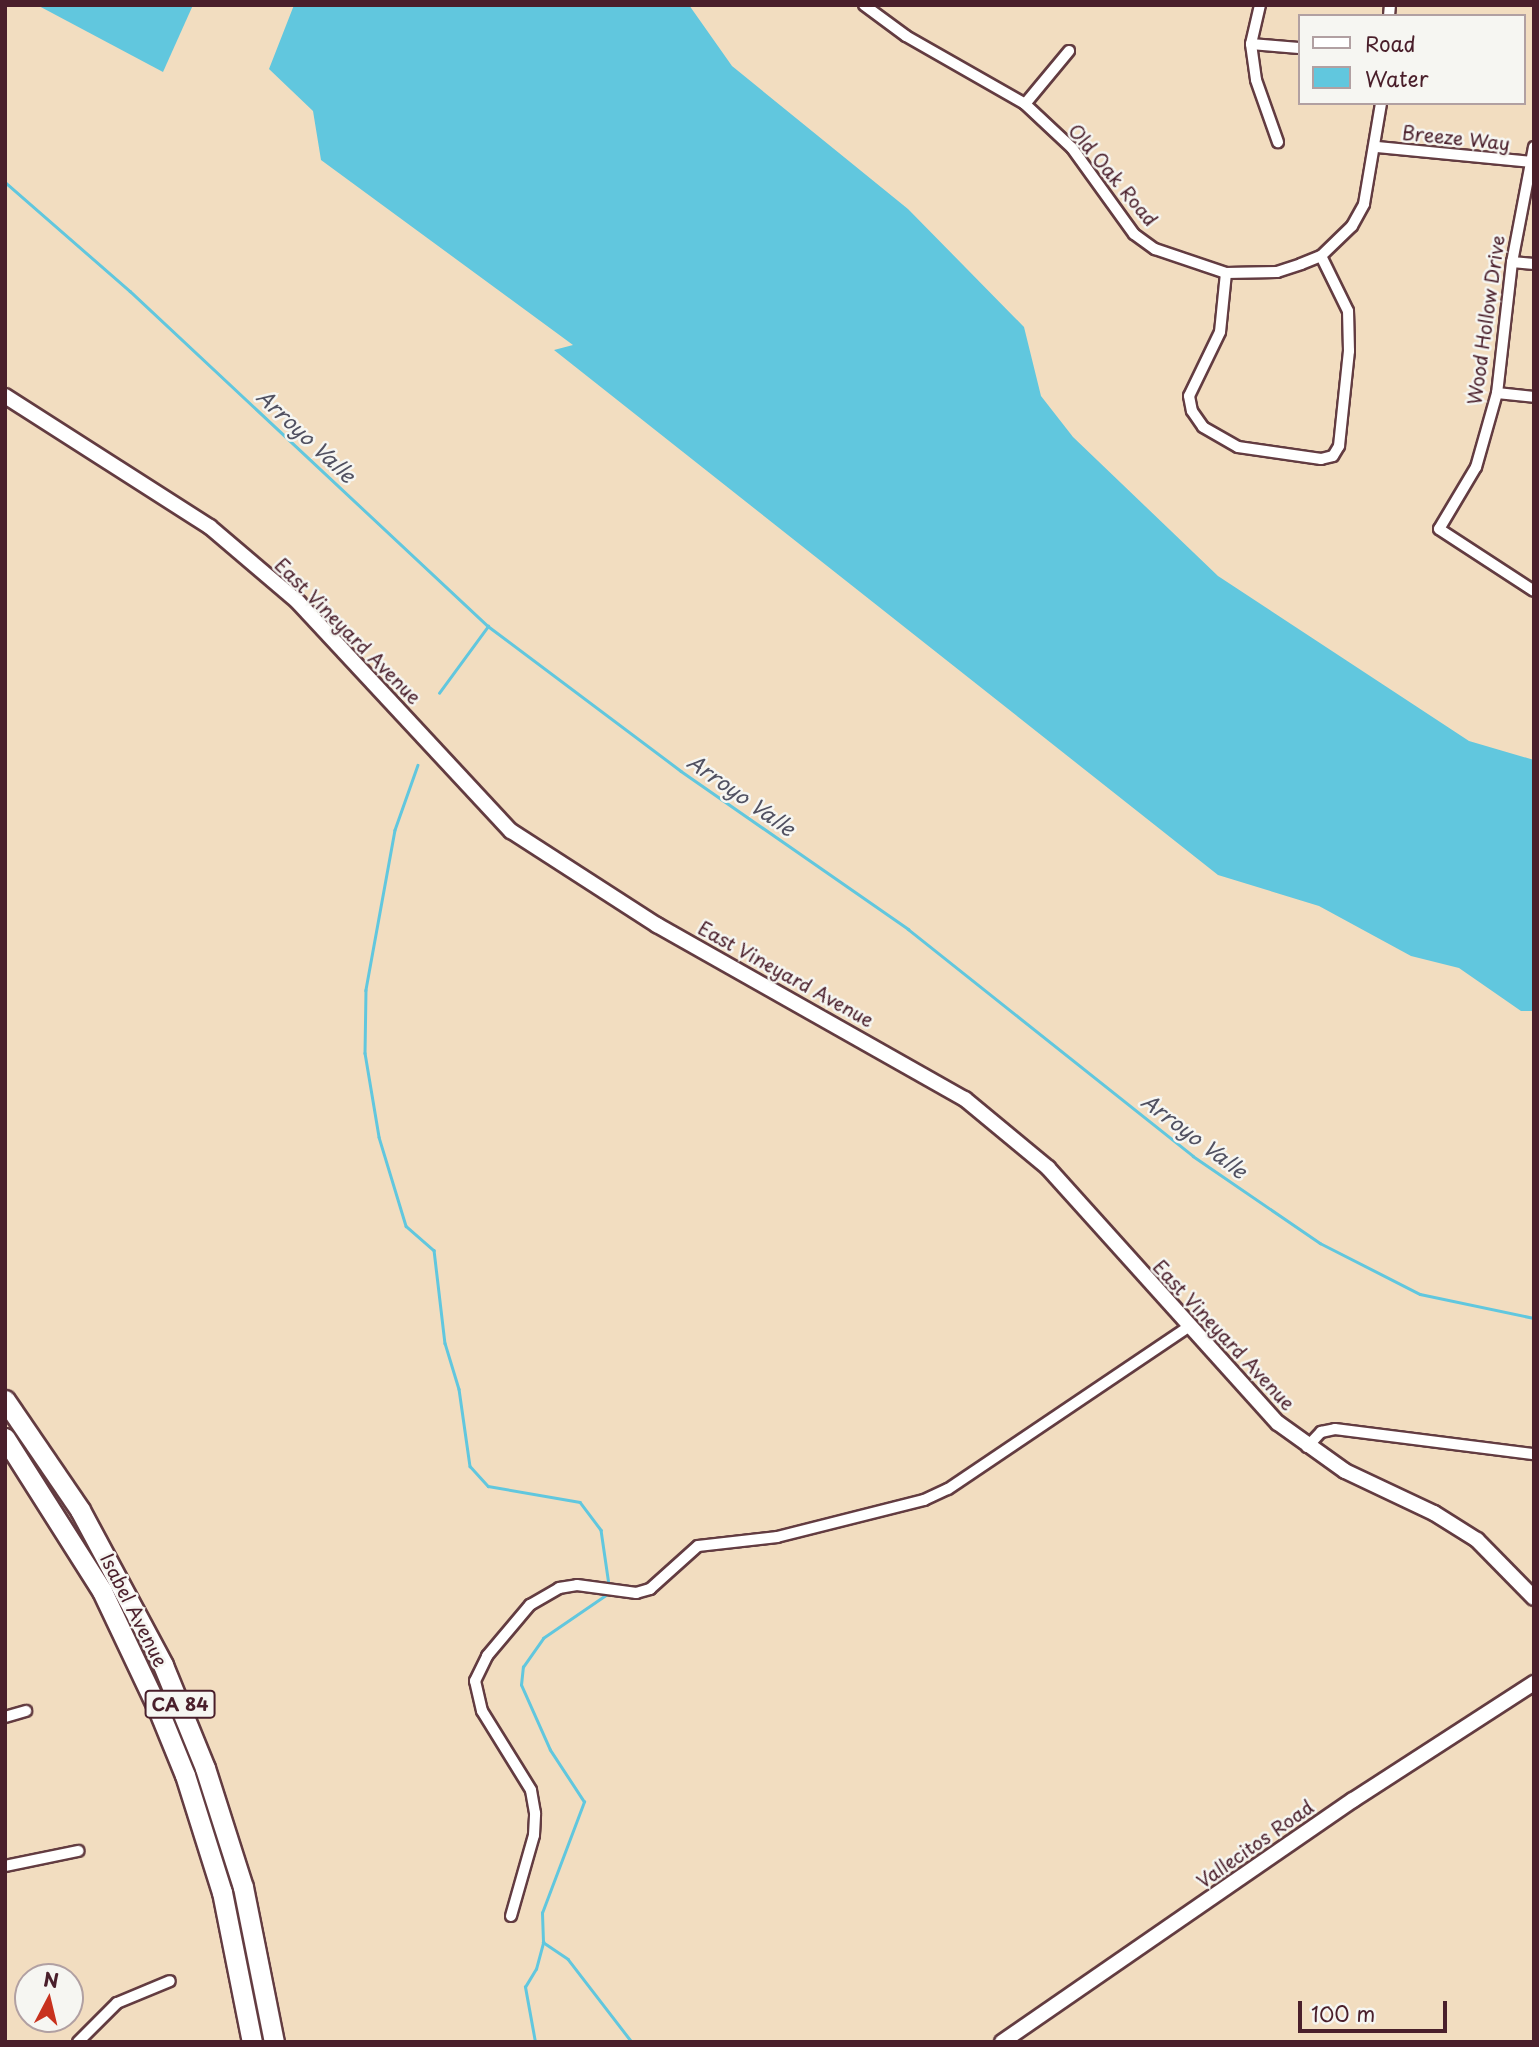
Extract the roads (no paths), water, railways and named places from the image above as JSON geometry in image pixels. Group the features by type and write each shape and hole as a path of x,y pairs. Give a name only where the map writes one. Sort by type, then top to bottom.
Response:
{"highway":[{"name":"Isabel Avenue","path":"5,1400 80,1510 132,1602 173,1689 205,1768 243,1887 274,2042"},
{"name":"Isabel Avenue","path":"5,1438 102,1591 172,1742 222,1892 252,2042"}],"street":[{"name":"Old Oak Road","path":"864,5 906,36 1026,104 1072,148 1134,234 1155,249 1226,274 1277,272 1321,256 1352,226 1364,204 1377,146 1381,105"},
{"path":"1261,5 1251,44 1256,80 1278,142"},
{"path":"1251,44 1298,48"},
{"path":"1026,104 1069,51"},
{"name":"Breeze Way","path":"1377,146 1532,162"},
{"name":"Wood Hollow Drive","path":"1534,147 1513,262 1497,393 1476,467 1439,530 1534,591"},
{"path":"1226,274 1220,332 1189,396 1192,411 1203,427 1238,447 1321,460 1333,456 1339,446 1349,351 1348,311 1321,256"},
{"path":"1513,262 1534,264"},
{"path":"1497,393 1534,397"},
{"name":"East Vineyard Avenue","path":"5,396 210,527 298,602 511,831 657,925 965,1098 1048,1168 1188,1327 1278,1423 1307,1447 1477,1540 1534,1598"},
{"path":"511,1916 534,1835 535,1813 531,1790 482,1711 475,1681 487,1656 530,1605 559,1588 577,1585 636,1593 650,1589 698,1546 777,1537 924,1500 948,1489 1188,1327"},
{"path":"1307,1447 1321,1432 1335,1429 1534,1454"},
{"name":"Vallecitos Road","path":"1002,2042 1353,1800 1534,1683"},
{"path":"5,1717 26,1711"},
{"path":"5,1866 78,1851"},
{"path":"78,2042 117,2003 170,1981"}],"water":[{"path":"37,5 193,5 163,72"},
{"path":"294,5 689,5 732,66 908,209 1024,327 1041,396 1073,437 1218,576 1469,741 1534,760 1534,1011 1521,1011 1459,968 1411,956 1319,906 1218,875 554,350 573,345 321,160 313,111 269,69"}],"waterway":[{"name":"Arroyo Valle","path":"5,182 130,291 488,626 681,771 908,929 1193,1156 1320,1243 1420,1294 1534,1318"},
{"path":"439,693 488,626"},
{"path":"418,765 395,830 366,990 365,1053 379,1137 406,1226 434,1250 445,1343 459,1389 470,1466 488,1486 580,1502 601,1530 609,1585"},
{"path":"535,2042 525,1987 536,1969 543,1942 542,1913 584,1802 550,1750 521,1685 523,1667 543,1638 606,1595"},
{"path":"543,1942 568,1959 632,2042"}]}
